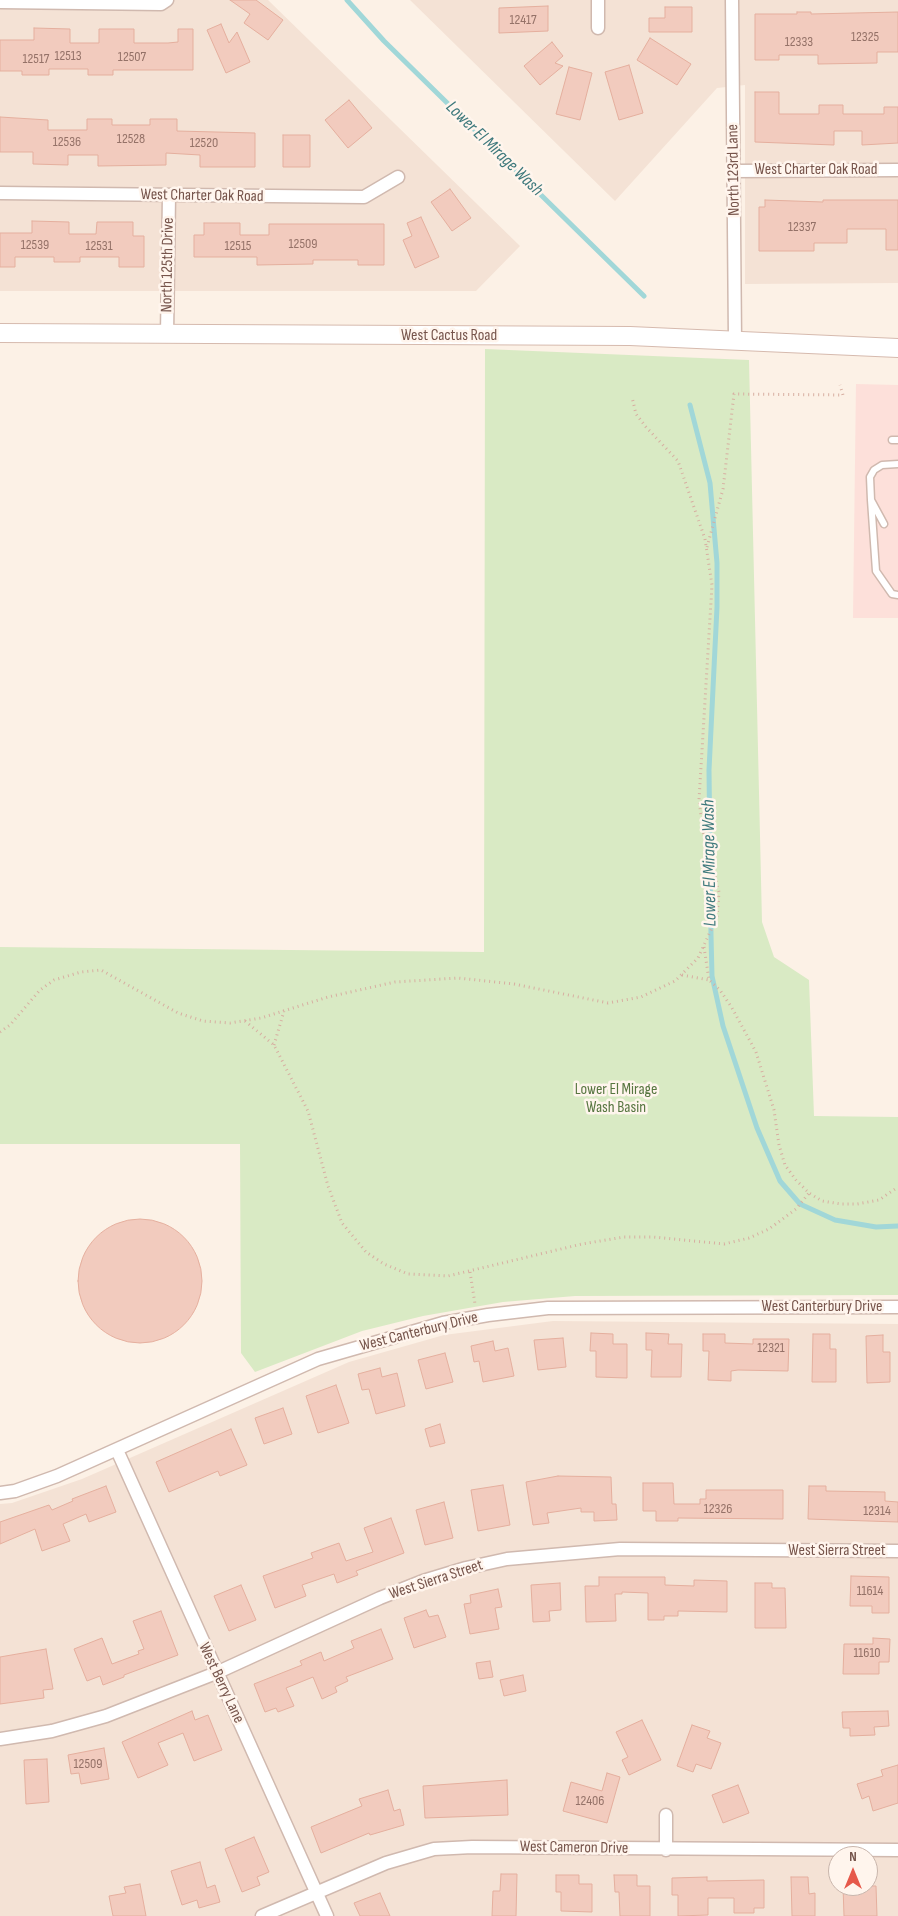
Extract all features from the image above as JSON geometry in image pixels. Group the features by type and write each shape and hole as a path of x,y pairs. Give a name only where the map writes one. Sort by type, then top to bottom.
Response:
{"main road":[{"name":"West Cactus Road","path":"0,333 647,337 898,348"}],"street":[{"path":"0,2 161,4 167,0"},
{"path":"598,0 598,28"},
{"name":"North 123rd Lane","path":"732,0 735,340"},
{"name":"West Charter Oak Road","path":"734,171 898,170"},
{"name":"West Charter Oak Road","path":"0,193 364,198 398,177"},
{"name":"North 125th Drive","path":"167,335 169,195"},
{"name":"West Canterbury Drive","path":"0,1493 15,1491 57,1476 318,1359 444,1323 477,1317 558,1308 898,1307"},
{"name":"West Berry Lane","path":"117,1450 327,1916"},
{"name":"West Sierra Street","path":"0,1739 52,1731 106,1716 216,1673 414,1585 466,1568 508,1559 620,1549 898,1552"},
{"path":"666,1815 666,1850"},
{"name":"West Cameron Drive","path":"262,1916 318,1894 386,1863 434,1849 472,1847 666,1850 898,1850"}],"lane":[{"path":"898,464 882,465 874,470 870,477 876,571 892,594 898,595"},
{"path":"871,500 884,524"}],"path":[{"path":"707,548 723,489 734,394 843,395 840,385"},
{"path":"0,1032 10,1025 40,990 54,980 81,972 101,970 178,1013 203,1021 230,1023 395,982 458,978 514,984 608,1003 641,997 675,981 682,975 698,958 716,917 719,892 703,831 699,800 712,585 707,548 678,460 646,428 636,414 632,397"},
{"path":"703,946 709,980"},
{"path":"682,975 709,980 720,990 732,1008 756,1052 774,1110 778,1145 785,1165 809,1193 822,1201 857,1204 879,1200 898,1187"},
{"path":"274,1045 284,1010"},
{"path":"244,1020 274,1045 308,1111 335,1206 342,1223 354,1240 366,1252 384,1264 408,1274 448,1276 582,1244 624,1237 653,1237 724,1244 749,1238 769,1229 787,1217 809,1193"},
{"path":"470,1272 477,1317"}],"shaded area":[{"path":"0,0 268,0 520,246 476,291 0,291"},
{"path":"410,0 898,0 898,283 745,284 745,85 717,88 615,201"},
{"path":"856,384 898,385 898,618 853,618"},
{"path":"553,1321 898,1324 898,1916 0,1916 0,1504 12,1503 82,1479 349,1362 444,1335"}],"green space":[{"name":"Lower El Mirage Wash Basin","path":"485,349 749,360 762,922 774,957 809,980 814,1116 898,1117 898,1295 575,1296 503,1302 423,1316 362,1331 255,1372 241,1353 240,1144 0,1144 0,947 484,952"}],"building":[{"path":"230,0 256,0 283,20 268,40 244,23 250,14"},
{"path":"548,6 548,31 499,33 499,8"},
{"path":"665,7 692,7 692,32 649,32 649,18 665,18"},
{"path":"797,12 811,12 811,14 898,12 898,52 877,52 877,63 818,64 818,55 779,55 779,60 755,60 755,14 797,14"},
{"path":"221,24 229,43 237,32 250,62 226,73 207,30"},
{"path":"34,28 70,29 70,43 99,43 99,29 134,29 134,43 178,42 178,29 193,29 193,70 113,70 113,75 88,75 88,69 49,69 49,75 22,75 22,71 0,71 0,40 34,40"},
{"path":"650,38 691,64 677,85 637,60"},
{"path":"552,42 563,56 555,63 563,66 540,85 524,66"},
{"path":"629,65 643,113 619,120 605,72"},
{"path":"569,67 592,73 580,120 556,114"},
{"path":"755,92 779,92 779,114 819,114 819,105 843,105 843,114 884,114 884,107 898,107 898,143 862,145 862,131 834,131 834,145 755,142"},
{"path":"349,100 372,128 348,148 325,120"},
{"path":"0,117 48,120 48,130 87,130 87,119 112,119 112,125 150,125 150,119 177,119 177,131 255,133 255,167 200,167 200,155 166,153 166,165 98,166 98,155 68,155 68,165 33,164 33,152 0,152"},
{"path":"283,135 310,135 310,167 283,167"},
{"path":"450,189 471,218 452,231 431,202"},
{"path":"765,200 823,202 823,200 898,200 898,250 886,250 886,229 847,229 847,243 814,243 814,251 759,251 759,207 765,207"},
{"path":"421,217 439,257 415,268 403,240 412,236 407,223"},
{"path":"32,221 69,222 69,234 96,234 97,222 133,222 133,236 144,236 144,267 119,267 119,257 80,257 80,262 54,262 54,257 15,257 15,267 0,267 0,233 32,233"},
{"path":"204,223 240,223 240,235 269,235 269,224 384,224 384,265 358,265 358,260 313,260 313,264 257,265 257,257 194,257 194,235 204,235"},
{"path":"140,1219 164,1224 184,1237 197,1257 202,1281 197,1305 184,1325 164,1338 140,1343 116,1338 96,1325 83,1305 78,1281 83,1257 96,1237 116,1224"},
{"path":"591,1333 613,1334 613,1344 627,1344 627,1378 596,1377 596,1351 590,1351"},
{"path":"646,1333 669,1334 668,1344 682,1344 681,1377 651,1377 652,1350 646,1350"},
{"path":"703,1334 725,1334 725,1343 753,1344 753,1339 789,1339 788,1371 738,1370 731,1371 731,1381 708,1380 709,1351 703,1351"},
{"path":"813,1334 830,1334 830,1349 836,1349 836,1382 812,1382"},
{"path":"883,1335 883,1352 890,1352 890,1382 867,1383 866,1336"},
{"path":"563,1338 566,1367 538,1370 534,1340"},
{"path":"493,1341 495,1351 508,1348 514,1376 483,1382 479,1361 474,1362 471,1346"},
{"path":"445,1353 453,1382 426,1389 418,1360"},
{"path":"380,1368 382,1377 397,1373 405,1406 376,1414 369,1389 362,1390 358,1374"},
{"path":"336,1385 349,1423 318,1433 306,1396"},
{"path":"283,1408 292,1434 264,1444 255,1418"},
{"path":"440,1424 445,1443 430,1447 425,1429"},
{"path":"231,1429 247,1465 220,1476 218,1471 169,1492 156,1462"},
{"path":"558,1476 611,1477 612,1504 616,1504 617,1520 594,1521 594,1512 581,1512 581,1508 547,1513 549,1523 533,1525 526,1482"},
{"path":"643,1483 673,1483 674,1504 700,1504 700,1499 706,1499 706,1490 783,1490 783,1519 678,1518 678,1521 656,1521 656,1511 643,1511"},
{"path":"503,1485 510,1525 478,1531 471,1490"},
{"path":"106,1486 116,1512 89,1522 86,1514 63,1524 70,1541 42,1551 35,1529 0,1544 0,1522 49,1505 52,1510 73,1501 72,1499"},
{"path":"809,1486 826,1486 826,1491 885,1492 885,1501 898,1502 898,1522 808,1519"},
{"path":"444,1502 453,1538 425,1545 416,1510"},
{"path":"391,1518 404,1553 356,1571 358,1575 337,1583 334,1574 302,1585 306,1596 275,1608 263,1576 313,1558 311,1553 339,1543 346,1561 373,1552 364,1528"},
{"path":"851,1576 889,1577 889,1613 872,1613 872,1606 850,1606"},
{"path":"599,1577 665,1577 665,1585 694,1586 694,1580 727,1581 727,1612 678,1611 678,1616 664,1616 664,1620 648,1620 648,1593 622,1592 622,1594 615,1594 616,1621 586,1622 585,1586 599,1586"},
{"path":"560,1583 561,1610 549,1611 550,1621 533,1622 531,1585"},
{"path":"755,1583 772,1583 772,1588 785,1588 786,1628 755,1628"},
{"path":"241,1585 256,1620 229,1631 214,1596"},
{"path":"498,1589 502,1607 495,1608 499,1629 470,1634 464,1604 471,1603 470,1595"},
{"path":"426,1610 429,1617 438,1615 446,1637 414,1648 404,1618"},
{"path":"161,1611 178,1655 103,1685 100,1676 87,1681 74,1649 102,1638 112,1664 139,1654 138,1651 144,1649 133,1621"},
{"path":"381,1629 393,1659 346,1677 348,1681 335,1687 337,1692 322,1699 313,1677 286,1688 294,1706 278,1712 276,1708 265,1712 254,1684 302,1665 300,1661 321,1652 324,1661 354,1648 351,1641"},
{"path":"873,1638 890,1639 889,1662 879,1662 879,1674 843,1674 844,1644 873,1644"},
{"path":"46,1649 53,1689 43,1690 44,1698 0,1704 0,1657"},
{"path":"490,1661 493,1677 479,1679 476,1663"},
{"path":"523,1675 526,1691 504,1696 500,1680"},
{"path":"192,1711 195,1720 208,1715 222,1750 194,1761 183,1733 158,1743 168,1765 138,1778 122,1742"},
{"path":"888,1711 889,1726 874,1727 875,1735 850,1736 850,1728 843,1728 842,1712"},
{"path":"642,1720 661,1760 629,1775 622,1760 628,1757 616,1732"},
{"path":"692,1725 710,1731 707,1738 721,1743 711,1769 696,1764 693,1772 677,1766"},
{"path":"104,1748 109,1779 81,1784 79,1773 71,1774 68,1755"},
{"path":"47,1759 49,1802 26,1804 24,1760"},
{"path":"898,1765 898,1803 873,1811 869,1796 862,1799 857,1784 883,1776 881,1770"},
{"path":"607,1773 620,1777 607,1823 563,1811 571,1782 602,1791"},
{"path":"507,1780 508,1815 425,1818 423,1786"},
{"path":"738,1785 749,1813 723,1823 712,1795"},
{"path":"388,1790 394,1811 400,1809 404,1825 370,1835 369,1833 321,1853 311,1827 362,1806 359,1799"},
{"path":"254,1837 269,1872 257,1877 260,1885 242,1892 225,1849"},
{"path":"200,1862 207,1888 215,1885 220,1902 199,1908 197,1900 182,1905 171,1871"},
{"path":"501,1874 517,1874 516,1916 492,1916 493,1891 500,1891"},
{"path":"556,1875 579,1875 579,1884 592,1884 592,1912 561,1911 561,1892 556,1892"},
{"path":"614,1875 637,1875 637,1886 650,1886 650,1916 620,1916 619,1892 615,1892"},
{"path":"707,1877 707,1881 764,1880 764,1908 754,1908 754,1913 734,1913 734,1898 708,1898 708,1915 678,1916 678,1895 672,1895 672,1878"},
{"path":"791,1877 808,1877 809,1894 815,1893 815,1916 792,1916"},
{"path":"140,1884 146,1916 113,1916 109,1896 126,1893 124,1887"},
{"path":"380,1893 390,1916 360,1916 354,1903"},
{"path":"843,1896 876,1896 877,1916 844,1916"}],"waterway":[{"name":"Lower El Mirage Wash","path":"347,0 384,41 644,296"},
{"name":"Lower El Mirage Wash","path":"690,405 710,483 717,563 717,607 709,770 711,935 712,976 723,1026 757,1128 780,1181 800,1204 835,1220 876,1227 898,1226"}]}
